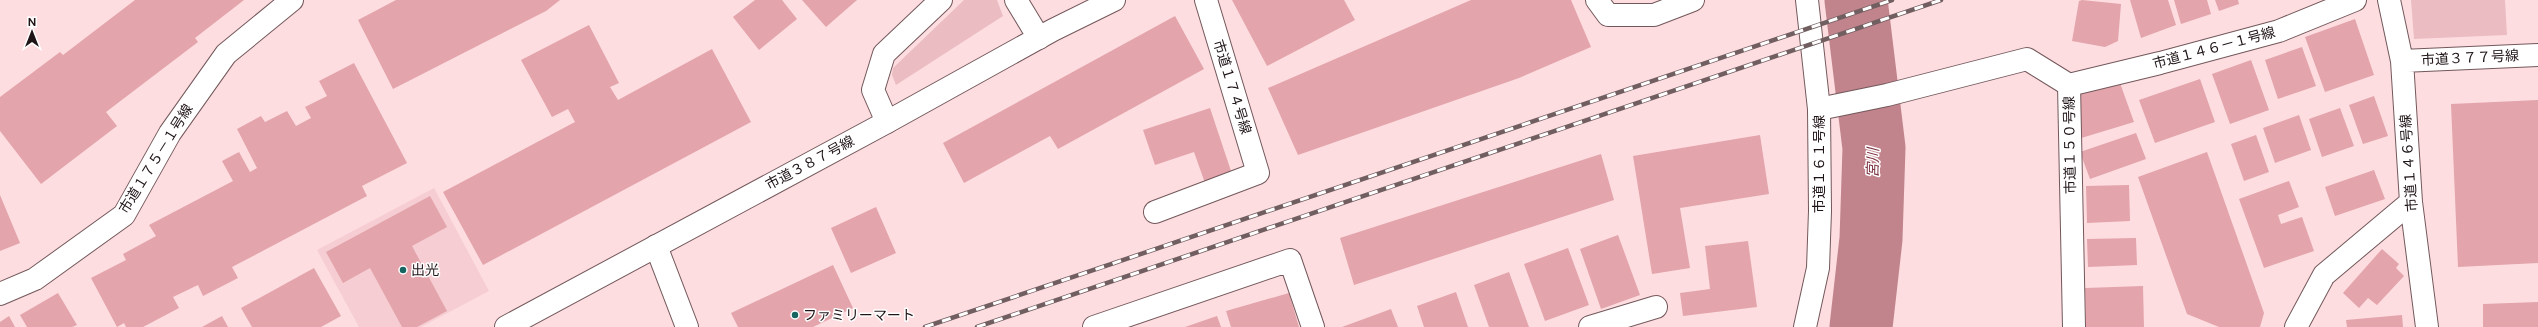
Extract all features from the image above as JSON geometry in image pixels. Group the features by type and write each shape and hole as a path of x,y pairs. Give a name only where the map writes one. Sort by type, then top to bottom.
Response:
{"street":[{"name":"市道１７５－１号線","path":"0,294 36,279 124,215 170,133 226,54 292,0"},
{"path":"887,122 873,90 884,54 941,0"},
{"path":"1016,0 1039,38"},
{"name":"市道３８７号線","path":"506,327 887,122 1039,38 1114,0"},
{"name":"市道１７４号線","path":"1155,212 1258,173 1206,0"},
{"path":"1597,0 1608,15 1654,15 1693,0"},
{"name":"市道１６１号線","path":"1805,327 1818,268 1819,109 1807,0"},
{"name":"市道１４６－１号線","path":"2069,85 2279,31 2355,0"},
{"name":"市道１４６号線","path":"2389,0 2402,62 2411,202 2427,327"},
{"name":"市道３７７号線","path":"2402,62 2538,55"},
{"name":"市道１５０号線","path":"1819,109 1887,95 2027,59 2069,85 2074,327"},
{"path":"2296,327 2324,275 2411,202"},
{"path":"656,246 687,327"},
{"path":"1094,327 1290,260 1313,327"},
{"path":"1590,327 1656,307"}],"shaded area":[{"path":"964,0 997,0 1003,16 896,85 892,75 893,68"},
{"path":"2411,0 2505,0 2507,35 2414,39"},
{"name":"出光","path":"434,188 489,291 421,327 359,327 317,250"}],"building":[{"path":"135,0 244,0 195,38 198,42 106,112 117,126 41,184 0,131 0,97 60,52 63,55"},
{"path":"396,0 560,0 546,11 393,89 358,20"},
{"path":"755,0 782,0 797,19 759,50 733,17"},
{"path":"802,0 857,0 826,27"},
{"path":"1232,0 1344,0 1355,20 1267,66"},
{"path":"1471,0 1571,0 1591,47 1519,78 1298,155 1268,88"},
{"path":"2082,0 2121,4 2118,41 2105,47 2072,41 2079,1"},
{"path":"2130,0 2168,0 2176,25 2141,38"},
{"path":"2174,0 2207,0 2211,14 2181,24"},
{"path":"2215,0 2238,0 2239,4 2219,11"},
{"path":"1175,16 1204,69 1058,149 1050,136 964,183 943,143"},
{"path":"2355,19 2374,75 2325,92 2305,37"},
{"path":"589,25 619,83 610,87 618,100 712,49 751,122 483,265 443,192 575,122 568,109 552,117 521,60"},
{"path":"2302,47 2316,86 2278,99 2265,60"},
{"path":"2251,60 2269,110 2230,124 2212,74"},
{"path":"354,63 407,163 362,186 367,196 232,267 238,278 203,296 198,285 173,297 179,308 143,327 126,327 124,323 117,327 91,278 126,260 123,254 156,236 149,225 233,181 222,161 239,152 250,172 257,168 237,129 261,116 265,122 287,111 296,126 311,118 305,107 327,96 319,81"},
{"path":"2200,79 2215,122 2155,143 2139,100"},
{"path":"2120,83 2134,122 2078,139 2078,95"},
{"path":"2374,96 2388,136 2363,144 2349,105"},
{"path":"2538,100 2538,263 2458,267 2451,104"},
{"path":"1210,108 1232,174 1205,183 1194,152 1155,165 1143,130"},
{"path":"2340,108 2354,146 2322,157 2309,119"},
{"path":"2299,115 2311,150 2275,163 2263,128"},
{"path":"2136,133 2146,159 2090,179 2080,152"},
{"path":"1760,135 1769,194 1680,208 1690,268 1652,274 1633,156"},
{"path":"2256,135 2269,172 2244,181 2231,144"},
{"path":"2207,152 2264,313 2260,327 2219,327 2187,314 2138,177"},
{"path":"1601,154 1614,200 1354,285 1340,238"},
{"path":"2374,170 2385,199 2335,216 2325,187"},
{"path":"2289,181 2299,207 2278,215 2281,224 2302,217 2314,251 2264,268 2239,199"},
{"path":"2129,185 2130,221 2087,223 2086,186"},
{"path":"0,195 20,243 0,251"},
{"path":"430,196 447,227 412,246 447,311 417,327 402,327 370,268 343,283 326,252"},
{"path":"876,207 896,253 851,273 831,228"},
{"path":"1618,235 1640,295 1601,309 1580,249"},
{"path":"2136,238 2137,265 2088,267 2087,239"},
{"path":"1748,241 1757,307 1683,316 1680,293 1710,289 1705,246"},
{"path":"1568,248 1589,305 1545,321 1524,264"},
{"path":"2382,249 2399,264 2396,268 2404,276 2377,305 2368,298 2359,308 2343,293"},
{"path":"833,265 853,308 813,327 738,327 731,313"},
{"path":"314,268 341,316 321,327 252,327 241,308"},
{"path":"1509,272 1529,327 1489,327 1474,285"},
{"path":"2143,286 2144,327 2086,327 2085,288"},
{"path":"1456,292 1468,327 1424,327 1417,306"},
{"path":"58,293 77,325 72,327 27,327 20,315"},
{"path":"1289,293 1299,327 1231,327 1226,311"},
{"path":"2538,302 2538,327 2483,327 2483,304"},
{"path":"1391,309 1398,327 1342,327"},
{"path":"2402,315 2403,327 2347,327 2346,320"},
{"path":"9,316 15,327 0,327 0,322"},
{"path":"222,316 228,327 202,327"},
{"path":"1217,316 1221,327 1185,327"}],"waterway":[{"name":"宮川","path":"1856,0 1874,148 1871,239 1861,327"}],"railway":[{"path":"925,327 1892,0"},
{"path":"977,327 1941,0"}],"place":[{"name":"出光","path":"403,270"},
{"name":"ファミリーマート","path":"795,315"}]}
